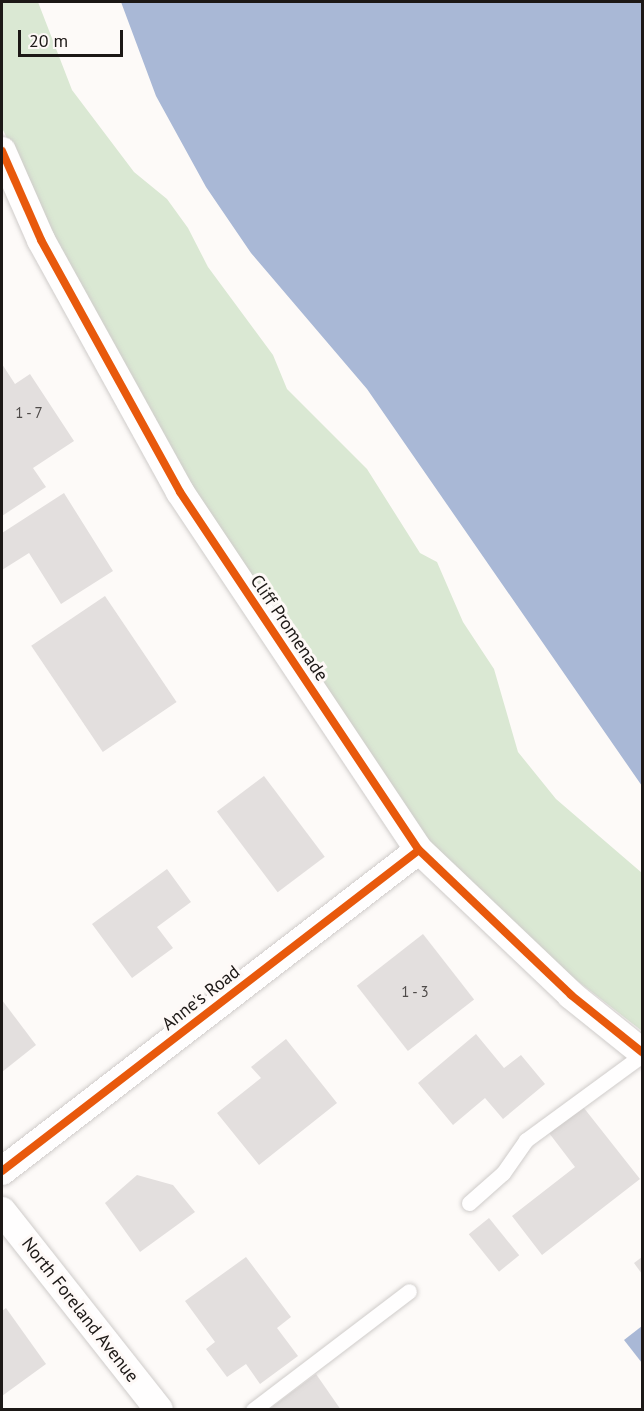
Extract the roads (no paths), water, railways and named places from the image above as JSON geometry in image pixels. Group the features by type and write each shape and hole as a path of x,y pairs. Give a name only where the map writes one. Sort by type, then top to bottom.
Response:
{"street":[{"name":"Cliff Promenade","path":"2,151 41,240 180,492 419,850 571,995 642,1054"},
{"name":"Anne's Road","path":"2,1171 419,850"},
{"name":"North Foreland Avenue","path":"2,1211 159,1410"}],"lane":[{"path":"469,1203 502,1173 526,1140 642,1054"},
{"path":"253,1410 409,1291"}],"water":[{"path":"121,2 642,2 642,786 367,389 251,253 206,187 156,96"},
{"path":"642,1326 642,1363 624,1340"}]}
